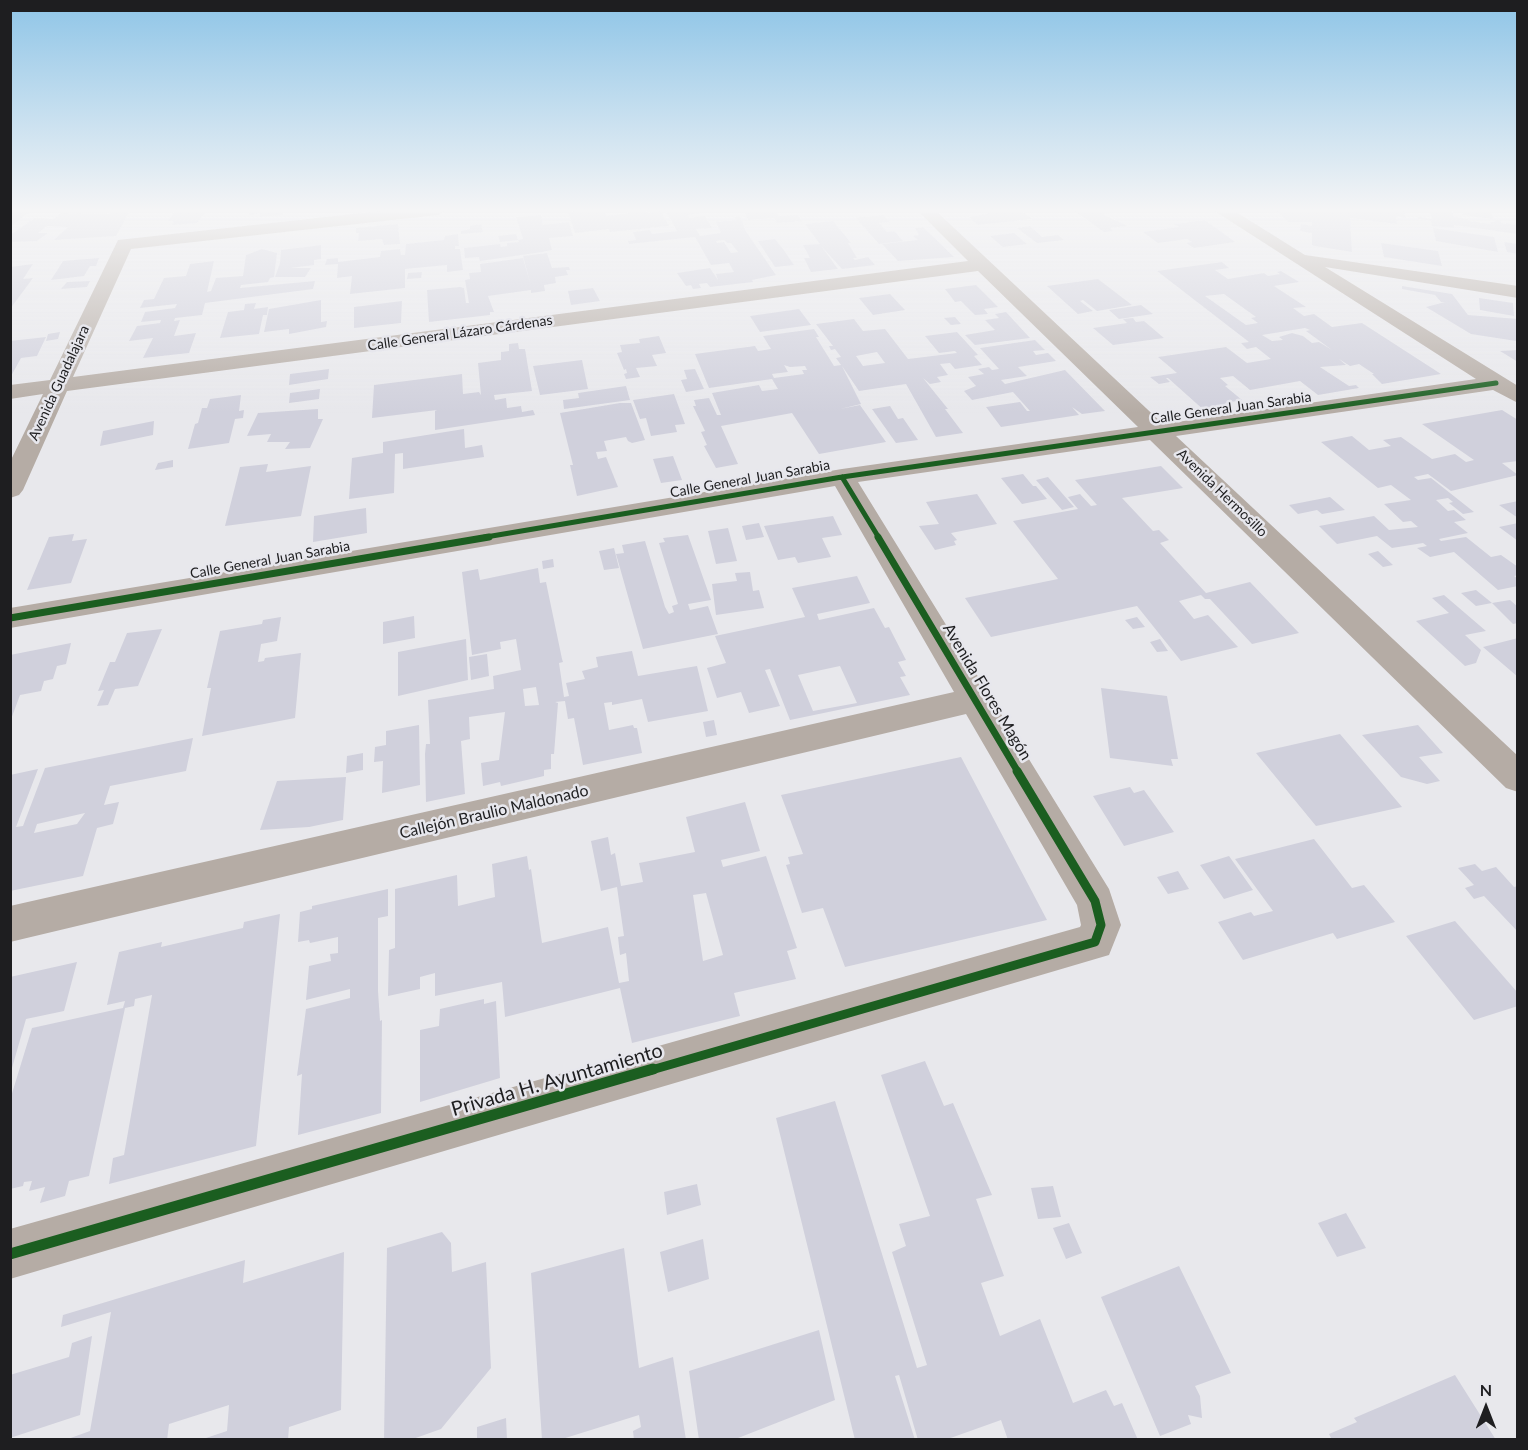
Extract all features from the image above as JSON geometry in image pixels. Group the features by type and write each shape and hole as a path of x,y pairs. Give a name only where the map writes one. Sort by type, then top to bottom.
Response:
{"street":[{"name":"Avenida Guadalajara","path":"10,490 108,278"},
{"name":"Calle General Lázaro Cárdenas","path":"10,392 886,278"},
{"name":"Avenida Hermosillo","path":"995,278 1518,778"},
{"path":"1328,278 1518,396"},
{"path":"1429,278 1518,292"},
{"name":"Calle General Juan Sarabia","path":"10,618 842,477 1496,383"},
{"name":"Avenida Flores Magón","path":"842,477 977,699 1095,901 1101,925"},
{"name":"Callejón Braulio Maldonado","path":"10,924 977,699"},
{"name":"Privada H. Ayuntamiento","path":"10,1254 1095,942 1101,925"}],"building":[{"path":"10,278 33,278 10,309"},
{"path":"164,278 210,278 207,292 211,291 216,278 271,278 268,282 241,285 240,288 315,281 313,289 205,303 202,315 175,318 174,321 180,320 174,336 196,333 189,353 143,358 153,338 129,341 137,326 160,323 161,320 141,322 145,312 175,308 177,304 140,308 144,300 154,299"},
{"path":"352,278 405,278 405,288 350,294"},
{"path":"470,278 529,278 531,286 529,278 555,278 556,283 544,285 545,291 531,293 531,290 488,296 494,312 490,312 490,315 429,322 427,290 464,288 466,303 469,303 465,280"},
{"path":"680,278 716,278 718,280 717,278 763,278 752,280 753,282 710,287 707,283 699,284 701,288 693,289 691,285 686,286"},
{"path":"1166,278 1292,278 1299,282 1274,286 1306,307 1293,308 1304,316 1314,314 1332,327 1362,323 1441,374 1382,384 1372,374 1374,374 1359,364 1350,366 1339,359 1346,365 1320,367 1349,386 1356,385 1359,388 1318,395 1300,381 1250,390 1233,376 1220,378 1228,385 1225,386 1242,400 1225,403 1230,408 1206,412 1168,378 1166,378 1170,382 1159,384 1150,377 1177,373 1158,357 1226,347 1247,363 1271,359 1256,347 1247,349 1241,343 1249,342","holes":["1224,294 1256,317 1251,318 1258,323 1246,325 1205,296","1305,328 1310,330 1306,331 1332,350 1319,342 1312,343 1303,336 1292,333 1279,337 1283,340 1272,341 1262,335"]},
{"path":"1098,279 1132,305 1097,311 1083,300 1080,301 1093,311 1078,314 1047,286"},
{"path":"90,281 87,287 61,289 67,282"},
{"path":"976,285 998,307 984,309 988,314 975,315 961,301 955,302 945,289"},
{"path":"1402,286 1452,294 1468,315 1518,319 1518,339 1516,341 1471,334 1426,307 1445,302 1441,302 1435,295 1402,289"},
{"path":"593,288 600,301 571,305 568,291"},
{"path":"890,294 905,310 873,315 859,298"},
{"path":"1479,298 1513,303 1514,316 1480,310"},
{"path":"321,300 321,322 327,321 326,327 289,334 289,329 264,332 269,309"},
{"path":"402,301 401,323 354,328 354,307"},
{"path":"256,303 254,309 268,307 267,315 263,315 259,334 220,338 228,312 244,310 245,304"},
{"path":"1141,305 1153,314 1119,319 1109,310"},
{"path":"799,309 811,325 760,332 750,316"},
{"path":"1006,312 1030,338 975,345 965,335 995,330 985,320 999,318 995,314"},
{"path":"955,317 961,324 951,325 944,318"},
{"path":"1133,318 1136,322 1144,321 1164,338 1113,345 1093,328 1127,323 1123,319"},
{"path":"854,319 863,331 885,329 908,359 957,353 955,351 939,353 925,336 957,332 978,355 974,356 982,365 955,369 950,363 940,364 948,375 937,377 941,382 930,384 923,378 948,409 945,409 963,433 936,437 906,384 859,391 842,366 861,404 840,409 860,405 886,442 819,454 792,413 721,426 738,464 716,468 704,446 707,445 701,432 705,431 693,406 696,406 694,400 709,398 717,415 721,415 712,393 759,385 762,391 778,389 772,379 709,388 695,354 755,346 758,351 771,349 763,336 814,329 819,337 816,337 834,366 841,365 836,358 841,357 835,349 831,350 829,346 833,346 816,324","holes":["877,352 885,363 863,366 856,356","784,365 805,366 807,370 802,370 804,374 774,378 772,374 788,372"]},
{"path":"60,332 58,339 46,341 48,334"},
{"path":"659,336 666,353 652,355 657,366 636,368 640,377 626,379 624,374 627,373 626,369 624,370 617,353 622,352 620,345 640,343 639,339"},
{"path":"46,337 37,356 21,358 10,378 10,341"},
{"path":"1035,340 1045,350 1033,351 1036,355 1048,353 1056,361 1018,367 1027,376 1001,380 1005,384 1065,370 1105,411 1082,414 1072,407 1079,415 1001,427 986,407 1020,402 1027,411 1030,411 1013,392 972,400 964,391 976,386 968,377 984,374 978,369 989,367 992,370 999,369 980,348"},
{"path":"518,343 519,349 525,349 532,391 494,395 495,400 506,398 507,408 521,406 522,412 533,410 535,415 435,430 435,411 437,410 372,418 374,385 462,374 463,394 479,392 481,395 478,363 501,360 501,352 509,351 509,344"},
{"path":"1518,350 1518,362 1500,351"},
{"path":"582,360 588,389 540,395 533,366"},
{"path":"329,369 328,379 289,385 290,374"},
{"path":"695,369 704,389 686,392 681,380 687,379 684,370"},
{"path":"626,386 630,400 564,409 563,400 579,398 578,393"},
{"path":"320,389 319,399 289,403 290,393"},
{"path":"674,394 685,424 675,425 677,432 651,436 646,418 640,419 633,400"},
{"path":"241,395 239,411 244,410 243,418 235,419 229,443 188,449 202,408 207,408 210,399"},
{"path":"631,403 645,440 632,443 626,437 604,441 607,451 596,452 598,459 606,457 618,487 577,496 570,465 573,465 560,413"},
{"path":"890,406 898,419 903,418 918,440 896,443 872,409"},
{"path":"318,409 318,419 323,419 310,448 285,449 290,442 267,442 271,434 247,436 258,413"},
{"path":"1502,410 1518,420 1518,461 1502,463 1518,475 1451,491 1428,474 1414,477 1418,480 1431,478 1474,512 1463,514 1449,503 1453,502 1448,498 1436,500 1448,511 1454,510 1466,520 1454,522 1468,533 1439,539 1441,541 1466,537 1491,557 1501,555 1518,567 1518,575 1514,576 1518,579 1518,586 1498,590 1454,552 1430,557 1417,548 1427,546 1423,543 1392,548 1377,536 1337,544 1319,526 1374,516 1389,530 1418,527 1411,521 1403,522 1384,504 1411,500 1391,485 1378,488 1321,442 1352,436 1369,450 1391,446 1383,440 1401,437 1432,459 1455,454 1466,462 1474,460 1422,424"},
{"path":"154,421 153,435 100,446 103,431"},
{"path":"464,429 465,448 482,445 484,457 403,469 403,453 395,454 394,493 349,499 352,458 383,453 383,442"},
{"path":"673,456 682,480 661,483 653,459"},
{"path":"173,460 173,467 155,470 158,463"},
{"path":"268,464 266,472 311,466 301,516 225,526 240,467"},
{"path":"1161,466 1183,488 1122,498 1153,531 1159,530 1169,540 1160,543 1206,593 1250,582 1299,633 1252,644 1210,599 1205,599 1201,595 1179,601 1194,619 1208,615 1238,647 1181,661 1137,606 991,637 965,598 1058,579 1013,521 1078,509 1068,497 1080,494 1091,506 1097,505 1075,480"},
{"path":"1023,474 1047,499 1022,504 1001,478"},
{"path":"1048,477 1074,507 1062,510 1036,480"},
{"path":"977,494 997,524 951,533 957,540 954,541 956,545 935,550 919,526 939,524 926,502"},
{"path":"1330,497 1345,510 1322,514 1317,510 1298,514 1289,505"},
{"path":"1518,501 1518,518 1499,505"},
{"path":"366,508 367,533 313,542 314,516"},
{"path":"833,516 842,535 822,538 831,557 798,563 795,557 778,560 764,526"},
{"path":"759,523 764,537 746,540 742,526"},
{"path":"1518,523 1518,541 1499,527"},
{"path":"728,528 737,561 716,564 708,531"},
{"path":"74,534 72,541 87,539 71,583 27,590 49,537"},
{"path":"688,535 711,600 688,604 690,610 708,606 718,634 643,649 616,554 624,553 622,545 645,541 669,614 674,612 672,606 678,604 659,543 665,542 663,538"},
{"path":"614,548 619,568 604,570 599,551"},
{"path":"1378,551 1393,565 1383,567 1368,554"},
{"path":"553,559 554,567 543,569 542,561"},
{"path":"538,568 540,583 546,582 563,662 559,663 564,697 569,696 566,683 585,679 582,671 598,667 596,657 632,651 638,676 697,666 708,711 648,722 642,699 612,705 612,702 604,703 609,730 633,725 637,728 642,753 583,765 574,718 568,719 565,701 555,702 558,703 551,769 544,770 544,776 501,786 500,782 483,786 481,763 499,760 505,712 469,717 470,739 461,741 465,794 426,802 425,754 426,744 430,744 428,700 494,689 493,676 521,670 516,639 500,642 501,649 472,655 462,572 478,569 480,580","holes":["536,687 539,705 525,706 523,689"]},
{"path":"750,572 753,591 759,590 764,608 716,615 712,584 737,581 735,573"},
{"path":"857,576 870,603 817,614 819,620 874,608 885,628 889,627 906,660 898,662 906,676 900,677 910,695 790,720 770,669 765,670 780,706 749,713 741,692 717,698 707,668 726,663 715,636 805,617 792,588","holes":["840,666 857,703 813,711 798,675"]},
{"path":"1476,590 1492,603 1476,606 1461,593"},
{"path":"1444,595 1486,631 1465,635 1481,650 1476,663 1465,666 1416,621 1449,613 1432,598"},
{"path":"1510,600 1518,607 1518,623 1513,624 1492,603"},
{"path":"414,616 415,638 383,644 383,622"},
{"path":"281,617 277,641 261,644 258,662 264,661 265,658 301,653 295,718 202,736 211,688 207,688 220,631 262,624 263,620"},
{"path":"1137,617 1145,627 1133,629 1125,620"},
{"path":"162,629 138,686 115,689 108,705 97,706 104,690 98,691 110,662 115,662 127,633"},
{"path":"1518,638 1518,677 1483,647"},
{"path":"466,639 468,680 398,696 398,652"},
{"path":"1160,639 1168,651 1157,652 1150,642"},
{"path":"71,643 66,664 57,666 53,679 44,681 41,691 20,695 10,722 10,655"},
{"path":"487,654 489,676 471,680 469,657"},
{"path":"1101,688 1167,696 1178,759 1171,759 1173,766 1110,758"},
{"path":"714,720 717,735 706,737 703,722"},
{"path":"419,725 420,785 382,793 383,761 374,762 375,747 386,745 386,731"},
{"path":"1418,725 1443,753 1419,757 1440,781 1427,784 1401,777 1362,735"},
{"path":"1340,734 1402,807 1316,826 1256,753"},
{"path":"193,738 186,771 110,786 104,805 119,802 113,824 97,828 83,876 10,891 10,775 38,769 16,827 23,826 45,768","holes":["85,813 77,824 34,833 37,824"]},
{"path":"363,753 363,770 346,773 347,756"},
{"path":"961,757 1047,920 845,967 823,908 802,913 786,865 790,864 788,857 803,854 781,795"},
{"path":"346,777 343,820 309,827 260,830 277,781"},
{"path":"1130,787 1134,793 1144,790 1174,832 1124,846 1093,796"},
{"path":"745,802 760,851 721,860 723,867 766,856 797,948 787,951 796,979 734,993 740,1016 632,1043 620,988 505,1017 502,982 435,996 435,973 420,977 420,989 388,996 389,950 395,948 395,889 457,875 458,906 495,897 492,864 527,856 542,943 608,927 619,983 629,981 626,953 620,955 618,937 624,936 617,887 601,891 591,841 608,837 611,855 615,853 621,886 643,882 639,863 695,852 686,817","holes":["706,893 723,955 703,961 693,895"]},
{"path":"1314,839 1352,888 1364,885 1395,922 1337,939 1333,933 1243,960 1218,922 1251,912 1254,916 1273,911 1235,859"},
{"path":"1229,856 1253,890 1224,899 1200,865"},
{"path":"1475,864 1482,871 1496,867 1514,887 1518,886 1518,932 1484,896 1474,899 1465,888 1474,885 1458,868"},
{"path":"1178,871 1189,889 1168,894 1157,877"},
{"path":"388,889 388,916 378,918 378,991 380,1021 382,1020 381,1113 298,1135 302,1074 297,1076 306,1009 350,998 350,989 306,1000 309,966 331,961 330,954 338,953 338,937 310,943 309,940 298,942 300,912 312,909 312,906"},
{"path":"280,914 256,1146 109,1184 113,1158 124,1155 152,995 135,999 134,1006 125,1008 89,1176 69,1181 65,1196 40,1203 45,1187 29,1191 32,1181 10,1189 10,1100 32,1028 123,1008 125,1001 107,1005 119,952 162,942 161,947 243,928 244,922"},
{"path":"1455,921 1518,993 1518,1006 1474,1020 1406,936"},
{"path":"77,962 64,1011 26,1019 10,1075 10,977"},
{"path":"484,999 484,1004 496,1001 500,1078 420,1102 420,1030 439,1026 440,1009"},
{"path":"925,1061 944,1106 953,1103 992,1195 976,1199 1004,1276 981,1283 1000,1336 1040,1319 1073,1403 1106,1390 1114,1406 1122,1403 1138,1440 1008,1440 1001,1420 945,1440 918,1440 899,1375 895,1376 915,1440 855,1440 776,1118 835,1101 917,1368 927,1365 892,1252 906,1246 899,1224 930,1216 881,1075"},
{"path":"697,1184 701,1205 667,1215 664,1192"},
{"path":"1053,1186 1061,1217 1038,1219 1031,1188"},
{"path":"1346,1213 1366,1248 1337,1257 1318,1223"},
{"path":"1069,1223 1082,1253 1066,1259 1053,1228"},
{"path":"442,1232 451,1243 452,1272 486,1262 491,1368 441,1429 410,1440 384,1440 387,1248"},
{"path":"703,1239 709,1279 668,1292 660,1252"},
{"path":"624,1248 639,1368 673,1357 686,1440 634,1440 633,1431 641,1427 639,1415 559,1440 542,1440 531,1273"},
{"path":"344,1252 341,1410 289,1427 288,1440 200,1440 227,1431 229,1405 169,1424 167,1440 65,1440 90,1431 111,1312 61,1327 63,1315 245,1260 243,1283"},
{"path":"1179,1266 1231,1373 1195,1386 1200,1396 1202,1418 1188,1415 1191,1424 1160,1436 1101,1297"},
{"path":"819,1330 835,1400 733,1440 699,1440 689,1371"},
{"path":"92,1336 80,1415 10,1438 10,1375 69,1357 72,1343"},
{"path":"1455,1375 1496,1440 1332,1440 1329,1434 1357,1422 1354,1418"},
{"path":"506,1418 507,1440 477,1440 477,1427"}],"cycle path":[{"path":"10,618 842,477 1496,383"},
{"path":"10,1254 1095,942 1101,925 1095,901 842,477"}]}
